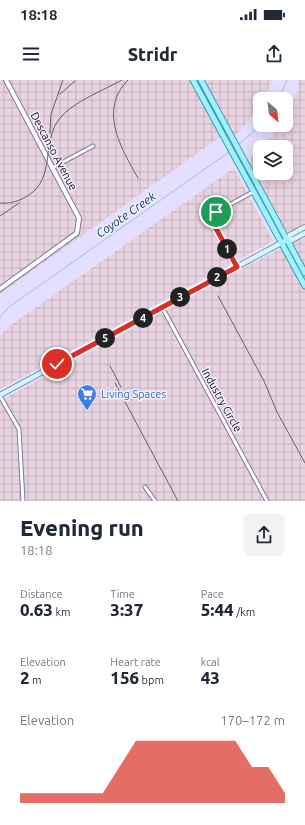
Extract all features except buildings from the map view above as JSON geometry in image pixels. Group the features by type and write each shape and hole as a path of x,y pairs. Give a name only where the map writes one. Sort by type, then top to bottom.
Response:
{"main road":[{"path":"193,80 305,286"},
{"path":"201,80 305,273"},
{"path":"287,240 290,235 305,227"},
{"path":"0,396 281,243 287,240 292,240 305,233"}],"street":[{"name":"Descanso Avenue","path":"0,289 77,233 79,218 6,80"},
{"path":"52,168 93,146"},
{"path":"237,267 213,224 212,219 216,212 253,192"},
{"name":"Industry Circle","path":"162,307 267,501"},
{"path":"0,396 20,429 23,501"},
{"path":"145,487 155,501"}],"shaded area":[{"path":"0,80 190,80 220,137 0,294"},
{"path":"204,80 272,80 267,92 253,92 253,115 234,136"},
{"path":"299,80 305,80 305,265 259,180 293,180 293,140 268,140 274,132 293,132 293,100 297,92"},
{"path":"253,155 253,169 248,160"},
{"path":"234,168 273,241 0,389 0,335 11,325"},
{"path":"281,248 305,291 305,501 0,501 0,401"}],"waterway":[{"name":"Coyote Creek","path":"282,92 287,80"},
{"name":"Coyote Creek","path":"238,145 253,132"},
{"name":"Coyote Creek","path":"0,317 9,307 229,152"}],"railway":[{"path":"50,133 51,114 63,80"},
{"path":"0,203 12,202 29,195 43,179 51,137 54,127 60,118 66,112 89,97 122,80"},
{"path":"128,80 119,92 113,116 119,142 138,178"},
{"path":"60,94 75,81"},
{"path":"0,216 19,203"},
{"path":"218,296 264,381 277,412 305,463"},
{"path":"110,366 121,387"},
{"path":"115,383 178,501"}],"place":[{"name":"Living Spaces","path":"87,411"}],"route":[{"path":"57,364 237,267 212,221 212,216 216,212"}]}
